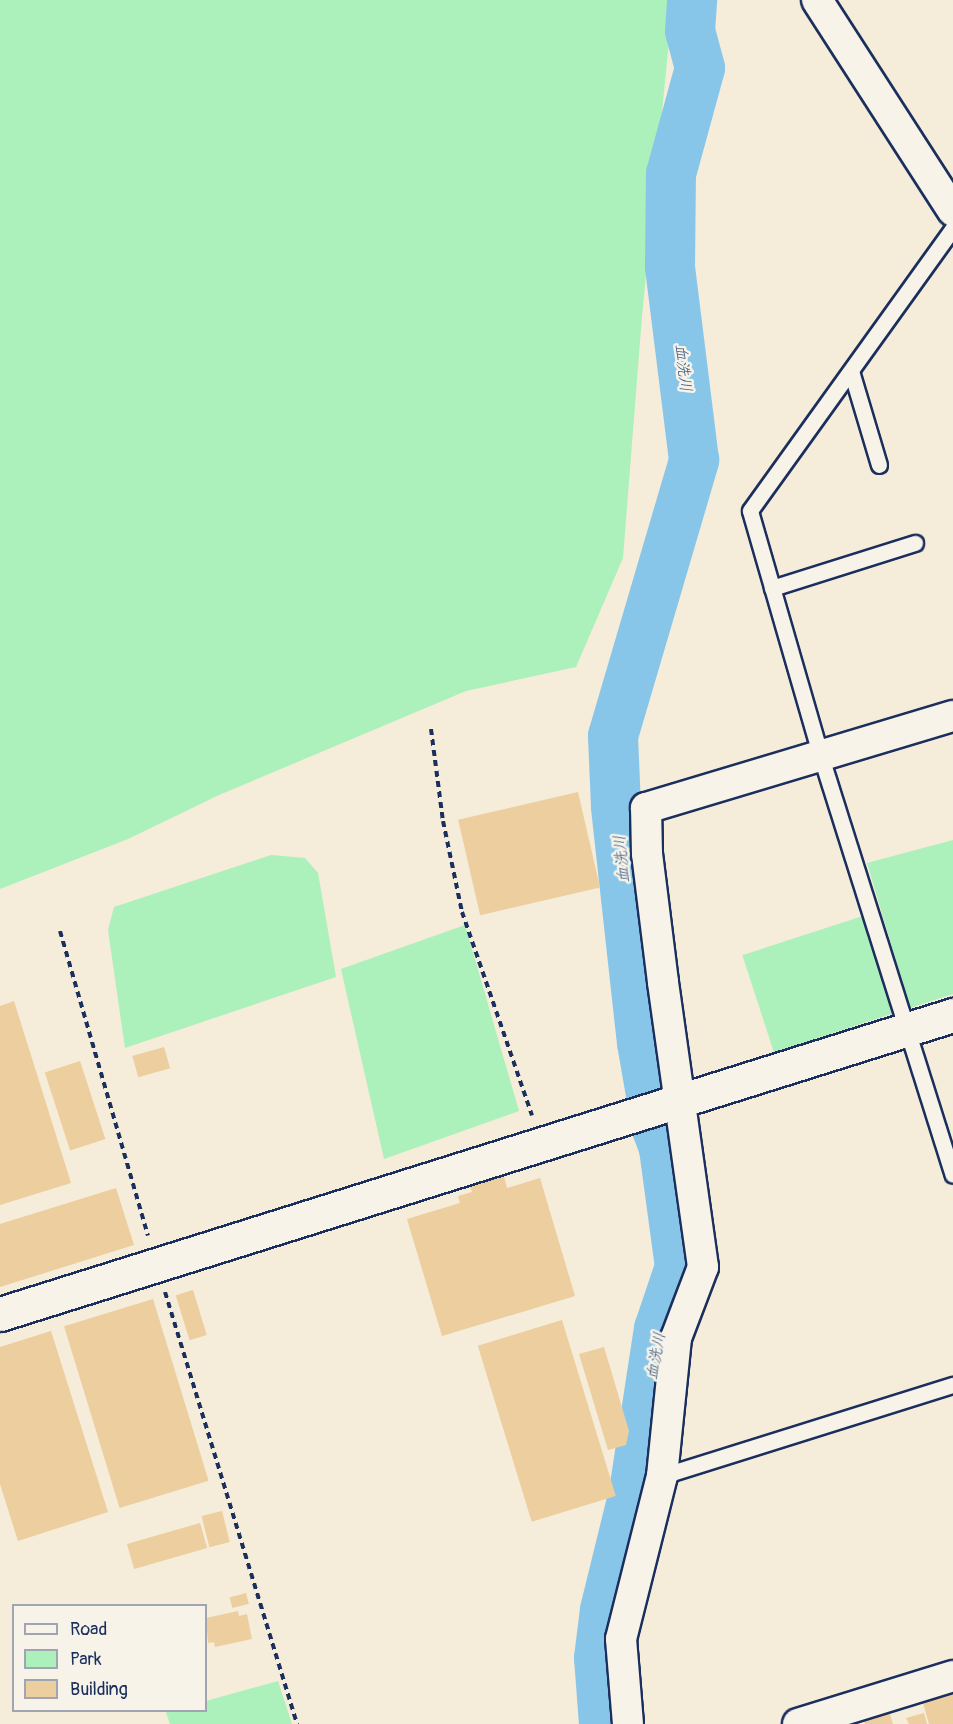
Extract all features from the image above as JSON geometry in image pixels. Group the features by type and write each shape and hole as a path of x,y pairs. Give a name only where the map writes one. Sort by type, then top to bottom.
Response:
{"street":[{"path":"817,0 953,212"},
{"path":"628,1724 621,1639 662,1476 676,1338 703,1267 663,1106 646,808 953,716"},
{"path":"0,1314 543,1146 953,1015"},
{"path":"798,1724 953,1676"}],"lane":[{"path":"953,228 750,511 821,757 953,1175"},
{"path":"851,371 879,465"},
{"path":"772,588 915,543"},
{"path":"662,1476 953,1385"}],"path":[{"path":"431,729 443,821 462,912 543,1146"},
{"path":"60,931 91,1031 157,1266 297,1724"}],"green space":[{"path":"0,0 673,0 642,316 623,558 576,667 466,691 219,795 128,839 0,889"},
{"path":"953,840 953,994 910,1008 867,863"},
{"path":"271,855 305,858 318,873 336,977 125,1048 108,930 114,907"},
{"path":"866,915 898,1012 774,1052 742,955"},
{"path":"465,925 519,1111 384,1159 341,969"},
{"path":"278,1681 292,1724 170,1724 166,1712 207,1712 207,1701"}],"building":[{"path":"578,792 600,887 480,915 458,820"},
{"path":"14,1001 71,1183 0,1205 0,1006"},
{"path":"164,1047 170,1068 138,1077 132,1056"},
{"path":"80,1061 105,1139 70,1150 45,1072"},
{"path":"504,1176 507,1188 540,1178 575,1296 442,1336 407,1219 460,1203 458,1196 472,1192 470,1186"},
{"path":"116,1188 134,1245 0,1287 0,1224"},
{"path":"193,1290 207,1335 190,1340 176,1295"},
{"path":"153,1299 209,1481 120,1508 64,1326"},
{"path":"562,1320 616,1496 532,1522 478,1346"},
{"path":"51,1331 108,1512 18,1541 0,1484 0,1347"},
{"path":"604,1347 629,1431 626,1445 608,1450 579,1354"},
{"path":"222,1511 230,1542 209,1547 202,1516"},
{"path":"200,1523 207,1548 134,1569 127,1544"},
{"path":"246,1593 249,1604 232,1608 230,1597"},
{"path":"238,1611 239,1616 247,1614 252,1639 215,1647 214,1642 208,1643 207,1618"},
{"path":"953,1686 953,1724 929,1724 921,1696"},
{"path":"887,1705 893,1724 865,1724 861,1712"},
{"path":"924,1713 927,1724 909,1724 906,1718"}],"waterway":[{"name":"血洗川","path":"604,1724 599,1658 605,1610 634,1492 659,1329 680,1267 664,1148 657,1129 642,1043 616,806 613,736 694,460 670,266 671,174 700,68 690,31 692,0"}]}
